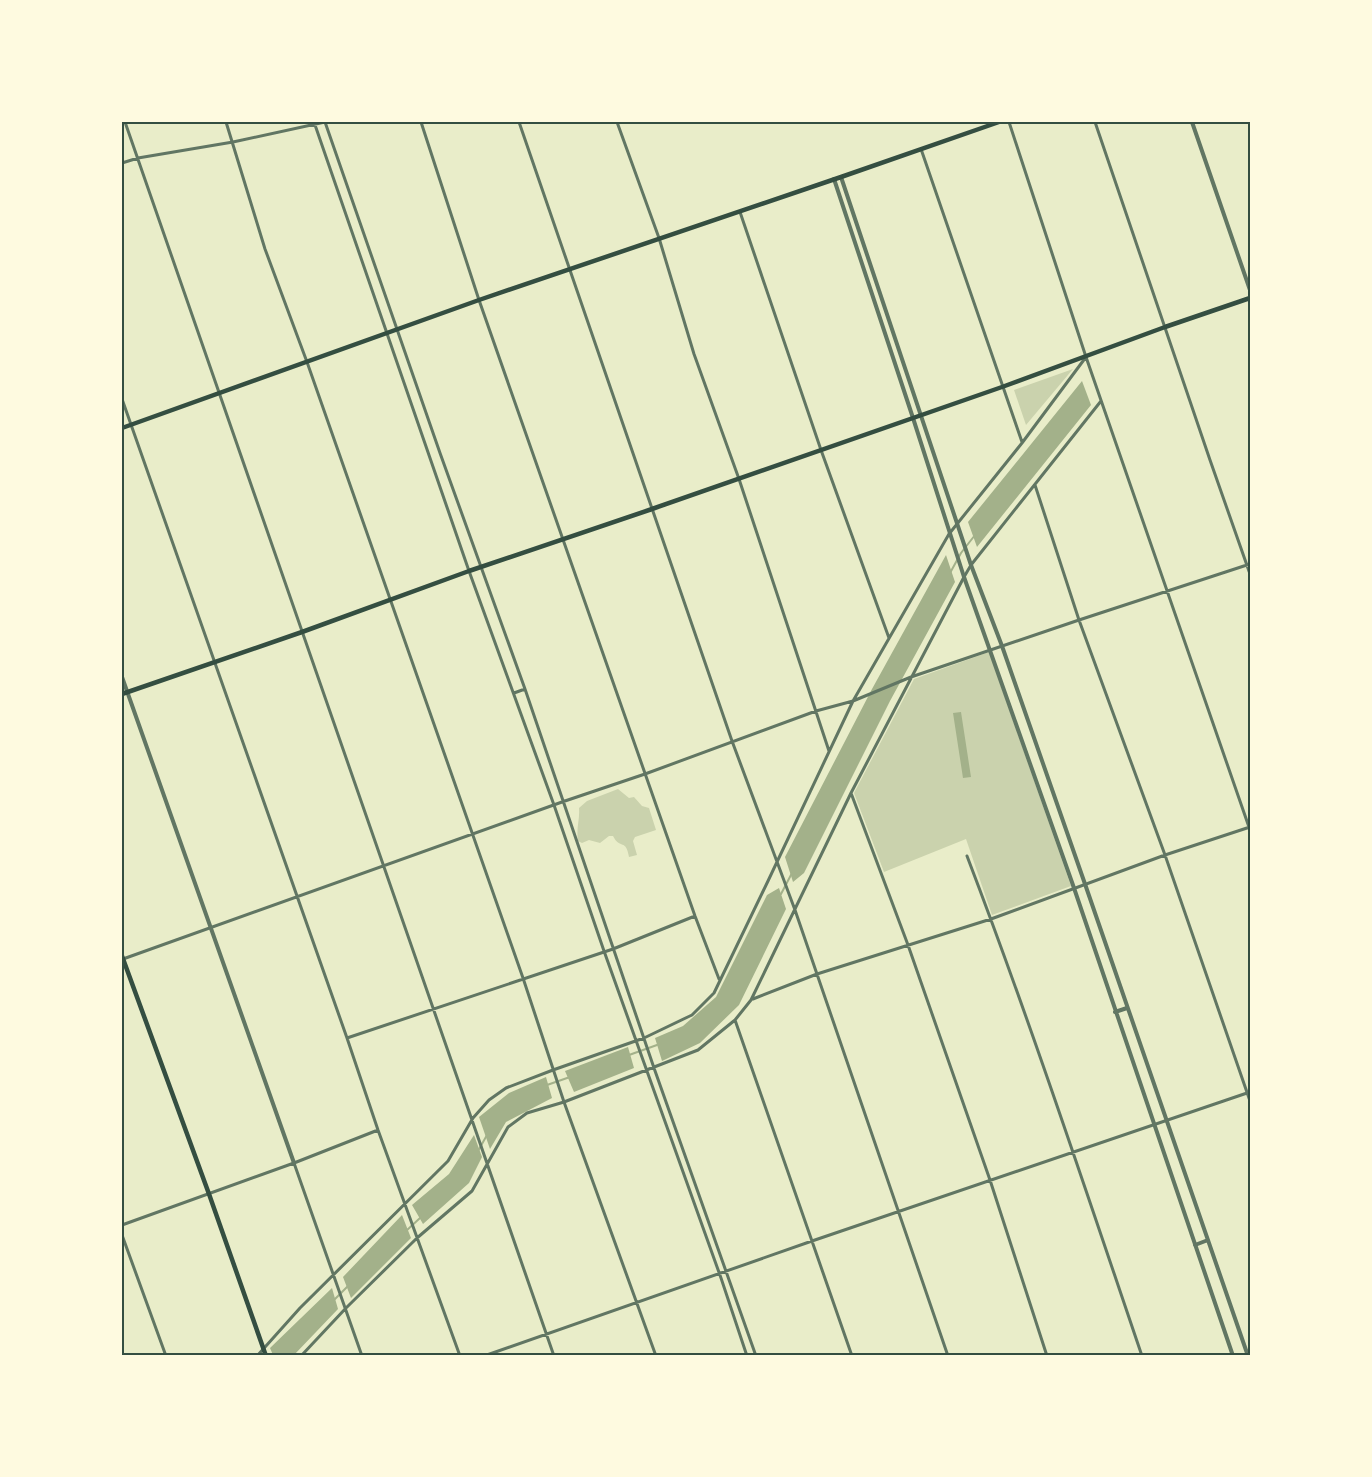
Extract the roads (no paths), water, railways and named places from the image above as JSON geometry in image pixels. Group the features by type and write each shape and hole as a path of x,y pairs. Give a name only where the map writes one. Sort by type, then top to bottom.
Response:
{"main road":[{"path":"122,428 479,300 999,122"},
{"path":"124,693 1251,298"},
{"path":"122,958 266,1356"}],"street":[{"path":"125,122 554,1356"},
{"path":"226,122 265,249 307,362 523,978 564,1102 656,1356"},
{"path":"122,163 326,122 756,1356"},
{"path":"421,122 479,300 719,980"},
{"path":"519,122 732,741 791,898 948,1356"},
{"path":"617,122 659,238 694,354 739,479 829,752"},
{"path":"751,1000 817,974 991,919 1165,855 1250,828 1101,401 1009,122"},
{"path":"1095,122 1251,574"},
{"path":"1192,122 1251,290"},
{"path":"314,123 469,571 554,805 747,1356"},
{"path":"921,149 1022,443"},
{"path":"841,177 971,565 1002,646 1248,1356"},
{"path":"834,179 914,418 949,534 1074,888 1233,1356"},
{"path":"740,210 821,450 889,638"},
{"path":"257,1356 333,1274 447,1161 472,1119 489,1100 506,1088 644,1038 692,1016 714,993 853,701 949,534 1022,443 1086,357"},
{"path":"122,399 378,1130 460,1356"},
{"path":"301,1356 346,1308 417,1239 472,1191 508,1127 527,1113 564,1102 698,1050 735,1020 751,1000 851,793 971,565 1101,401"},
{"path":"1035,485 1078,620 1165,855 1251,1101"},
{"path":"122,958 645,774 816,711 853,701 911,677 1249,564"},
{"path":"122,677 124,693 362,1356"},
{"path":"514,693 525,689"},
{"path":"851,793 908,945 990,1180 1047,1356"},
{"path":"1051,823 1061,819"},
{"path":"967,856 1073,1153 1142,1356"},
{"path":"347,1038 613,949 695,916"},
{"path":"1115,1012 1127,1008"},
{"path":"735,1020 852,1356"},
{"path":"484,1356 1249,1092"},
{"path":"122,1225 378,1130"},
{"path":"122,1235 166,1356"},
{"path":"1195,1245 1208,1240"}],"waterway":[{"path":"950,573 961,553 975,535"},
{"path":"781,894 792,873"},
{"path":"629,1055 657,1045"},
{"path":"547,1085 570,1077"},
{"path":"478,1151 487,1135"},
{"path":"406,1231 420,1218"},
{"path":"335,1299 348,1286"}]}
